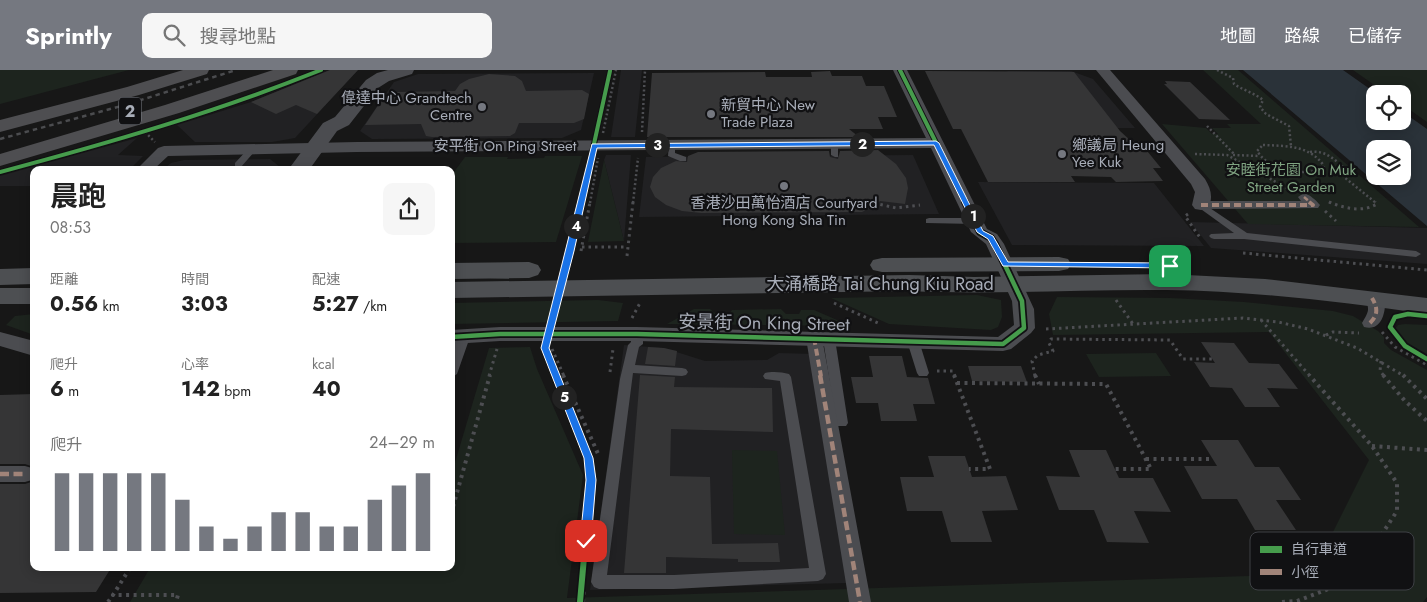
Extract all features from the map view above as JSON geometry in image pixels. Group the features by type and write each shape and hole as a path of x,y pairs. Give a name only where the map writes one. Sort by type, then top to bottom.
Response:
{"highway":[{"path":"0,109 159,70"},
{"name":"2","path":"0,126 133,91 201,70"},
{"name":"2","path":"0,147 151,105 259,70"},
{"path":"0,160 172,109 290,70"}],"main road":[{"name":"大涌橋路 Tai Chung Kiu Road","path":"455,290 667,286 1116,264 1225,267 1291,272 1427,288"},
{"name":"大涌橋路 Tai Chung Kiu Road","path":"455,271 1003,271 1235,285 1371,310 1427,306"},
{"path":"0,277 30,276"},
{"path":"0,296 30,296"}],"street":[{"path":"301,166 312,148 330,127 342,121 383,73 406,70"},
{"path":"900,70 978,227 991,238 1003,271"},
{"path":"1102,71 1199,183 1203,192 1200,205 1313,205 1304,197"},
{"path":"318,166 347,128 342,121"},
{"name":"安平街 On Ping Street","path":"148,166 164,151 672,145 835,150 936,143"},
{"name":"安景街 On King Street","path":"458,337 634,328 822,339 1002,344 1024,328 1024,309 1003,271"},
{"path":"0,339 30,349"},
{"path":"822,339 860,602"},
{"path":"0,474 25,474"}],"lane":[{"path":"672,145 672,154 683,160"},
{"path":"238,165 251,151"},
{"path":"1200,205 1244,236"},
{"path":"930,221 978,227"},
{"path":"1214,236 1244,236 1416,254"},
{"path":"634,328 637,344 634,344 626,379 599,582 674,582 818,574 785,377 769,376"},
{"path":"455,353 458,337"},
{"path":"822,339 842,423"},
{"path":"913,341 922,372"},
{"path":"629,368 682,372"}],"path":[{"path":"627,256 640,146 645,70"},
{"path":"1217,70 1230,75 1233,78 1234,84 1263,100 1260,107 1262,112 1289,126 1292,146"},
{"path":"594,146 610,71"},
{"path":"1207,126 1235,155"},
{"path":"138,134 154,129"},
{"path":"1194,154 1258,156 1283,169 1306,173 1322,170 1324,166 1323,162 1310,152 1292,146 1263,145 1258,148 1258,156"},
{"path":"1228,155 1304,197 1317,198 1332,204 1361,209 1370,208 1377,204 1344,177 1343,167 1339,162 1318,151 1310,152"},
{"path":"874,203 896,208 920,205"},
{"path":"1200,205 1185,216 1187,222 1202,240"},
{"path":"582,247 627,247"},
{"path":"1242,253 1427,270"},
{"path":"1113,296 1133,324"},
{"path":"828,300 881,325"},
{"path":"634,328 641,301"},
{"path":"1326,335 1333,332 1352,335 1360,333 1371,310"},
{"path":"1046,329 1243,318 1278,322 1326,335 1381,361 1401,373 1427,399"},
{"path":"1261,320 1372,446 1397,482 1397,511 1383,532"},
{"path":"1383,333 1396,347 1427,365"},
{"path":"1039,384 1031,367 1031,361 1035,356 1053,351 1049,342 1054,339 1170,340 1182,359 1212,359"},
{"path":"455,500 498,346"},
{"path":"1406,346 1427,359"},
{"path":"545,348 548,356"},
{"path":"552,348 601,461"},
{"path":"1381,361 1380,371 1386,380 1427,421"},
{"path":"922,372 953,371 990,469 969,469"},
{"path":"957,383 1106,384 1151,468 1114,469"},
{"path":"1372,446 1427,450"},
{"path":"1146,459 1213,459"},
{"path":"108,602 128,571"},
{"path":"580,602 582,583"},
{"path":"1282,602 1297,601 1326,590"},
{"path":"112,595 178,595 176,602"}],"shaded area":[{"path":"330,70 358,70 295,138 272,142 195,142 177,125 251,102"},
{"path":"621,70 642,70 635,137 611,137"},
{"path":"1243,70 1343,70 1366,86 1366,130 1411,130 1411,118 1427,129 1427,226 1379,185 1411,185 1411,140 1366,140 1366,174"},
{"path":"1007,71 1071,71 1093,79 1135,128 1046,128"},
{"name":"偉達中心 Grandtech Centre","path":"594,73 581,130 562,138 372,139 360,131 394,82 418,74"},
{"path":"137,138 118,155 143,156 133,166 36,166"},
{"path":"606,155 631,155 624,241 604,160"},
{"name":"香港沙田萬怡酒店 Courtyard Hong Kong Sha Tin","path":"913,155 939,214 639,217 646,157"},
{"path":"270,159 279,166 167,166 171,163 184,160"},
{"path":"30,168 30,186 0,186 0,176"},
{"path":"978,182 1154,183 1204,246 1012,245"},
{"path":"1190,222 1427,228 1427,264 1211,248"},
{"path":"624,345 664,348 705,361 767,360 779,353 814,354 847,583 590,590"}],"green space":[{"path":"0,70 129,70 0,104"},
{"name":"安睦街花園 On Muk Street Garden","path":"1203,70 1238,70 1366,181 1366,185 1371,185 1419,227 1248,224 1162,124 1206,128 1212,134 1218,134 1212,128 1231,128 1227,124 1261,124"},
{"path":"1353,70 1427,70 1427,122 1411,111 1411,85 1374,85"},
{"path":"545,156 582,156 556,242 455,243 455,171 465,157 544,158"},
{"path":"604,160 624,241 588,242"},
{"path":"977,295 1001,300 1002,317 998,327 991,330 889,324 831,298"},
{"path":"1057,297 1171,298 1244,302 1333,311 1353,316 1378,331 1384,337 1384,343 1391,350 1427,370 1427,597 1423,602 130,602 148,571 455,571 455,463 489,348 530,347 537,369 583,475 567,598 1250,576 1250,590 1414,590 1414,532 1333,532 1369,460 1269,332 1053,335 1049,314"},
{"path":"598,300 623,303 618,321 455,324 455,303"},
{"path":"694,309 710,309 716,314 728,315 732,310 781,309 786,314 799,314 801,310 814,310 851,326 667,324"},
{"path":"30,314 30,334 6,325 15,316"},
{"path":"1398,325 1427,325 1427,356 1408,346 1397,334 1395,329"},
{"path":"1156,353 1171,376 1099,377 1086,354"},
{"path":"732,450 777,451 785,535 734,534"}],"building":[{"path":"330,70 358,70 317,114 296,105 276,114 251,102"},
{"path":"830,71 832,76 862,76 866,86 884,86 897,117 878,117 883,129 849,129 859,137 647,137 652,73 765,72 766,77 812,77 811,72"},
{"path":"925,71 1074,72 1120,131 1131,141 1139,141 1161,168 1153,168 1163,181 1116,182 1111,177 1071,176 1075,182 988,182 961,129 953,129"},
{"name":"偉達中心 Grandtech Centre","path":"489,74 515,76 522,81 526,91 582,90 589,94 584,119 574,123 519,123 515,133 510,136 432,137 426,136 421,124 365,125 385,95 395,92 455,91 460,84 469,79"},
{"path":"1165,81 1190,82 1230,120 1199,119 1164,84 1167,84"},
{"name":"香港沙田萬怡酒店 Courtyard Hong Kong Sha Tin","path":"878,150 896,164 906,178 908,188 905,204 880,201 862,212 701,213 682,211 666,205 655,197 650,187 653,177 661,168 676,161 687,162 688,156 698,152 829,151 830,157 838,159 840,151"},
{"path":"1201,342 1234,343 1249,363 1279,364 1298,389 1267,388 1280,407 1245,407 1232,388 1210,387 1194,362 1215,363"},
{"path":"648,347 677,351 675,366 645,364"},
{"path":"869,356 902,356 907,377 928,378 935,404 913,404 917,421 881,421 878,403 856,403 851,377 873,377"},
{"path":"968,366 1021,366 1027,382 972,381"},
{"path":"640,375 675,377 674,387 772,388 773,432 671,429 670,476 710,477 712,544 778,543 780,562 738,562 738,559 666,557 666,573 624,573"},
{"path":"30,394 30,466 0,464 0,395"},
{"path":"1201,440 1238,440 1255,467 1279,467 1301,500 1276,500 1296,530 1255,530 1237,499 1202,499 1184,466 1217,466"},
{"path":"1069,450 1106,450 1119,478 1153,478 1171,512 1134,511 1149,543 1107,542 1094,510 1059,510 1046,476 1080,477"},
{"path":"928,456 965,456 972,477 1006,476 1018,510 982,511 992,542 951,542 942,511 907,511 900,477 934,477"},
{"path":"30,482 30,571 109,571 96,592 0,593 0,484"}],"railway":[{"path":"0,139 125,105 236,70"}],"marked path":[{"path":"1201,205 1313,205 1304,197"},
{"path":"1370,323 1376,317 1377,306 1372,298"},
{"path":"814,338 860,602"},
{"path":"0,474 25,474"}],"cycle path":[{"path":"0,172 202,114 321,70"},
{"path":"455,337 500,334 637,334 1003,344 1024,328 1022,301 995,244 991,238 980,232 900,70"},
{"path":"580,602 591,480 588,458 545,348 570,251 610,71"},
{"path":"1427,316 1408,314 1395,317 1390,327 1405,346 1427,359"}],"place":[{"name":"偉達中心 Grandtech Centre","path":"482,107"},
{"name":"新貿中心 New Trade Plaza","path":"711,114"},
{"name":"鄉議局 Heung Yee Kuk","path":"1062,154"},
{"name":"香港沙田萬怡酒店 Courtyard Hong Kong Sha Tin","path":"784,186"}],"route":[{"path":"586,541 591,480 588,458 545,348 594,146 936,143 980,232 991,238 1006,264 1170,266"}]}
